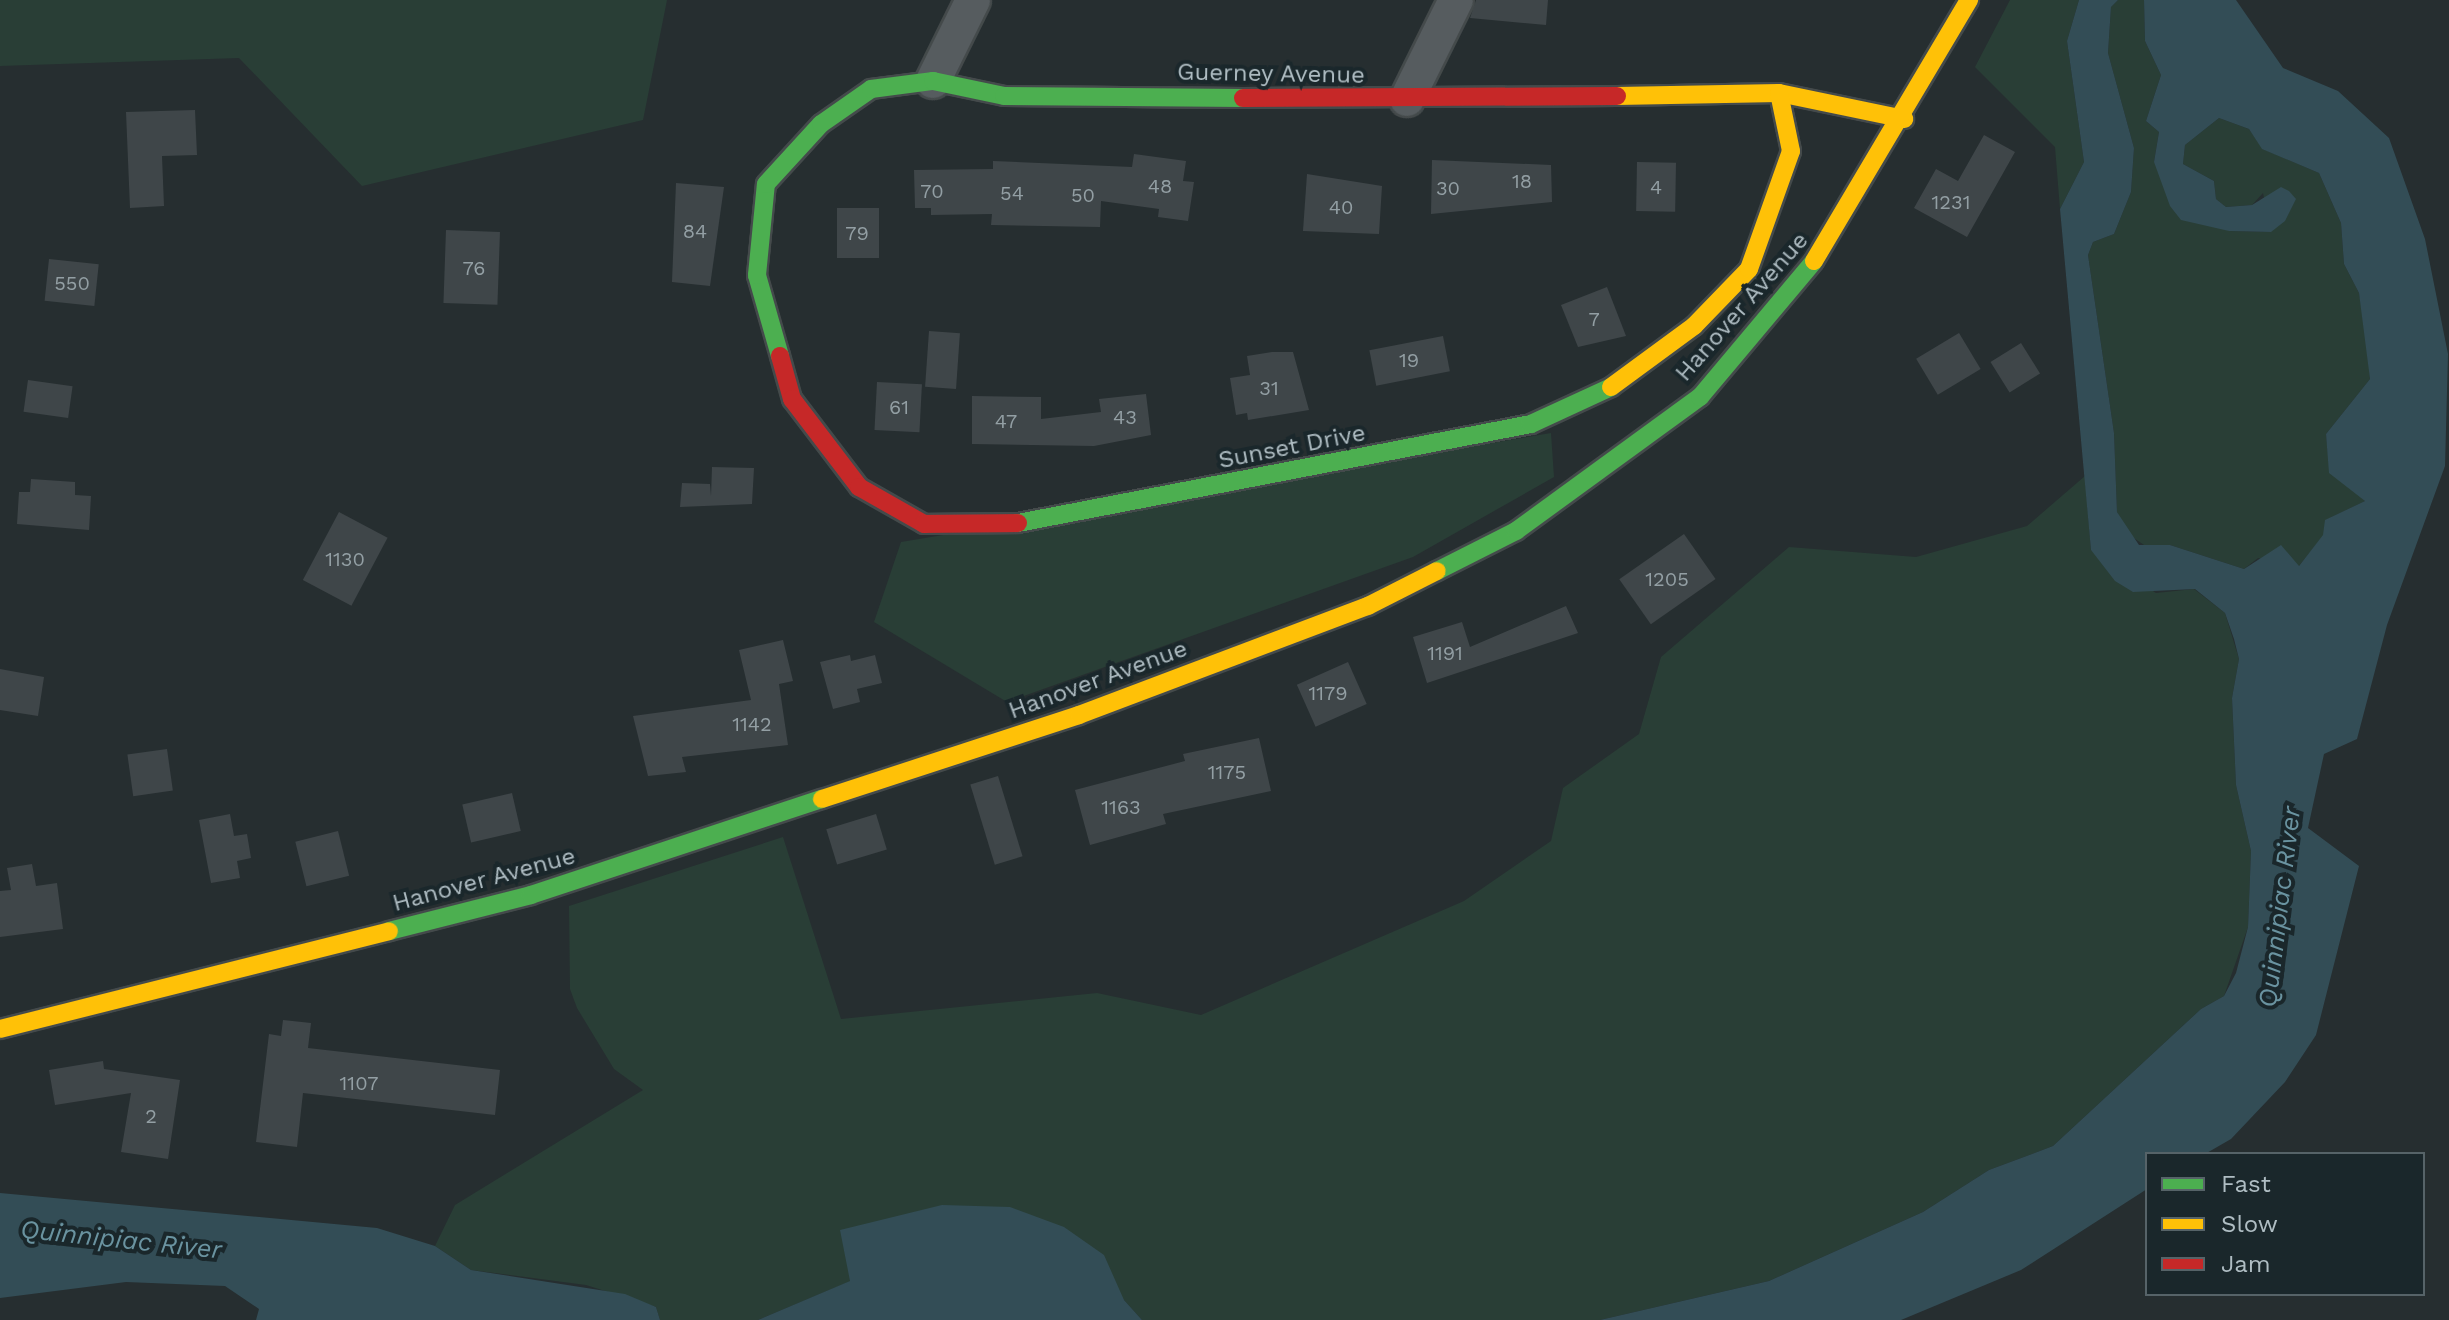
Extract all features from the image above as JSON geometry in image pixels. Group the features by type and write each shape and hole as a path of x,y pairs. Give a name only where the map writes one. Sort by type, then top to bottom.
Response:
{"street":[{"path":"933,81 973,0"},
{"path":"1407,99 1456,0"},
{"name":"Hanover Avenue","path":"0,1029 531,895 1079,715 1368,606 1516,531 1700,397 1832,239 1904,119 1969,0"},
{"name":"Guerney Avenue","path":"757,275 766,184 821,124 871,89 933,81 1004,96 1407,99 1779,93 1904,119"},
{"name":"Sunset Drive","path":"757,275 792,399 859,487 924,524 992,528 1531,424 1617,384 1694,326 1749,269 1791,151 1779,93"}],"green space":[{"path":"0,0 667,0 643,120 362,186 239,58 0,66"},
{"path":"2010,0 2079,0 2067,41 2084,162 2060,209 2055,147 1975,67"},
{"path":"2118,0 2144,0 2145,41 2161,75 2146,121 2159,132 2154,162 2229,231 2271,232 2263,193 2252,205 2226,207 2216,199 2214,181 2183,164 2185,145 2219,118 2249,129 2263,149 2319,173 2341,223 2344,264 2359,293 2370,379 2326,434 2328,454 2365,501 2326,520 2324,535 2298,567 2258,558 2244,569 2170,545 2150,549 2125,532 2117,512 2114,433 2088,255 2093,242 2114,234 2131,192 2134,148 2108,53 2111,7"},
{"path":"1551,433 1554,477 1413,557 1007,702 874,622 901,542"},
{"path":"2085,476 2091,550 2156,593 2194,589 2225,613 2239,659 2232,698 2236,785 2251,851 2248,927 2224,996 2201,1009 2053,1146 1989,1170 1923,1212 1769,1281 1600,1320 1142,1320 1124,1300 851,1281 758,1320 660,1320 656,1307 586,1285 471,1270 435,1246 455,1205 643,1090 614,1069 577,1008 570,989 569,906 783,837 841,1019 1097,993 1201,1015 1464,901 1551,841 1563,788 1639,734 1661,657 1789,547 1916,557 2027,526"}],"water":[{"name":"Quinnipiac River","path":"2079,0 2118,0 2111,7 2108,53 2134,148 2131,192 2114,234 2093,242 2088,255 2114,433 2117,512 2139,545 2170,545 2244,569 2281,545 2299,566 2323,535 2325,520 2365,501 2329,473 2326,434 2370,379 2359,293 2344,264 2341,223 2319,173 2262,149 2249,129 2219,118 2185,145 2183,164 2214,181 2216,199 2226,207 2252,205 2281,187 2289,191 2296,199 2285,221 2271,232 2229,231 2181,220 2170,206 2154,162 2159,132 2146,121 2161,75 2145,41 2144,0 2236,0 2283,68 2338,91 2389,138 2425,239 2448,354 2445,466 2387,625 2357,739 2324,754 2308,828 2359,866 2316,1035 2285,1082 2231,1139 2208,1152 2145,1152 2145,1190 2021,1270 1901,1320 1600,1320 1769,1281 1923,1212 1989,1170 2053,1146 2201,1009 2224,996 2236,973 2248,927 2251,851 2236,785 2232,698 2239,659 2234,639 2225,613 2195,589 2133,592 2115,581 2091,550 2060,209 2084,162 2067,41"},
{"name":"Quinnipiac River","path":"0,1193 377,1228 435,1246 471,1270 625,1294 656,1307 660,1320 256,1320 259,1309 225,1286 126,1282 0,1298"},
{"path":"942,1205 1010,1207 1064,1227 1104,1255 1124,1300 1142,1320 758,1320 850,1281 840,1230"}],"building":[{"path":"1476,0 1548,0 1546,25 1470,18"},
{"path":"195,110 197,155 162,156 164,206 130,208 126,112"},
{"path":"1984,135 2015,152 1967,237 1914,208 1936,169 1958,181"},
{"path":"1134,154 1186,161 1183,181 1194,182 1188,221 1158,217 1159,209 1101,201 1100,227 991,225 992,214 931,215 931,208 915,208 914,170 993,169 993,161 1132,167"},
{"path":"1432,160 1551,165 1552,202 1431,214"},
{"path":"1637,162 1676,163 1675,212 1636,211"},
{"path":"1307,174 1382,186 1379,234 1303,231"},
{"path":"676,183 724,187 710,286 672,282"},
{"path":"837,208 879,208 879,258 837,258"},
{"path":"446,230 500,232 497,305 443,303"},
{"path":"49,259 99,264 94,306 45,301"},
{"path":"1607,287 1626,336 1578,347 1561,305"},
{"path":"929,331 960,333 956,389 925,387"},
{"path":"1959,333 1981,369 1938,395 1916,359"},
{"path":"1443,336 1450,371 1376,386 1369,350"},
{"path":"2021,343 2040,374 2010,393 1990,362"},
{"path":"1293,352 1309,410 1248,420 1247,413 1236,415 1230,378 1250,375 1247,356"},
{"path":"28,380 73,386 68,418 24,412"},
{"path":"877,382 922,384 919,432 874,430"},
{"path":"1146,394 1151,435 1094,446 972,444 972,396 1041,397 1041,419 1101,412 1099,399"},
{"path":"712,467 754,468 752,504 680,507 682,483 710,484 711,496"},
{"path":"31,479 75,482 75,495 91,496 89,530 17,524 19,492 30,492"},
{"path":"339,512 388,538 351,606 303,580"},
{"path":"1684,534 1716,579 1651,624 1619,579"},
{"path":"1566,606 1578,633 1427,683 1413,637 1462,622 1470,647"},
{"path":"783,640 793,681 779,684 788,745 682,757 686,772 648,776 633,716 751,700 739,650"},
{"path":"850,655 851,661 875,655 882,683 857,689 860,702 833,709 820,662"},
{"path":"1348,662 1367,704 1316,727 1297,685"},
{"path":"0,669 44,677 38,716 0,710"},
{"path":"1259,738 1271,791 1163,814 1166,824 1090,845 1075,790 1185,761 1183,754"},
{"path":"167,749 173,791 133,796 127,755"},
{"path":"998,776 1023,856 995,865 970,784"},
{"path":"512,793 521,831 471,842 462,804"},
{"path":"230,814 234,836 247,834 251,858 237,861 240,878 211,883 199,820"},
{"path":"876,814 887,849 837,865 826,829"},
{"path":"338,831 349,876 306,886 295,842"},
{"path":"32,864 36,886 57,883 63,929 0,937 0,891 11,890 7,868"},
{"path":"283,1020 311,1023 308,1048 500,1070 495,1115 303,1093 297,1147 256,1142 269,1034 281,1036"},
{"path":"103,1061 104,1069 180,1080 168,1159 121,1152 131,1093 55,1105 49,1070"}],"traffic: fast":[{"path":"780,356 757,275 766,184 821,124 871,89 933,81 1004,96 1243,98"},
{"path":"1437,571 1516,531 1700,397 1814,261"},
{"path":"1018,523 1531,424 1611,387"},
{"path":"389,931 531,895 822,799"}],"traffic: slow":[{"path":"1814,261 1969,0"},
{"path":"1611,387 1694,326 1749,269 1791,151 1779,93"},
{"path":"1617,96 1779,93 1904,119"},
{"path":"822,799 1079,715 1368,606 1437,571"},
{"path":"0,1029 389,931"}],"traffic: jam":[{"path":"1243,98 1617,96"},
{"path":"780,356 792,399 859,487 924,524 1018,523"}]}
